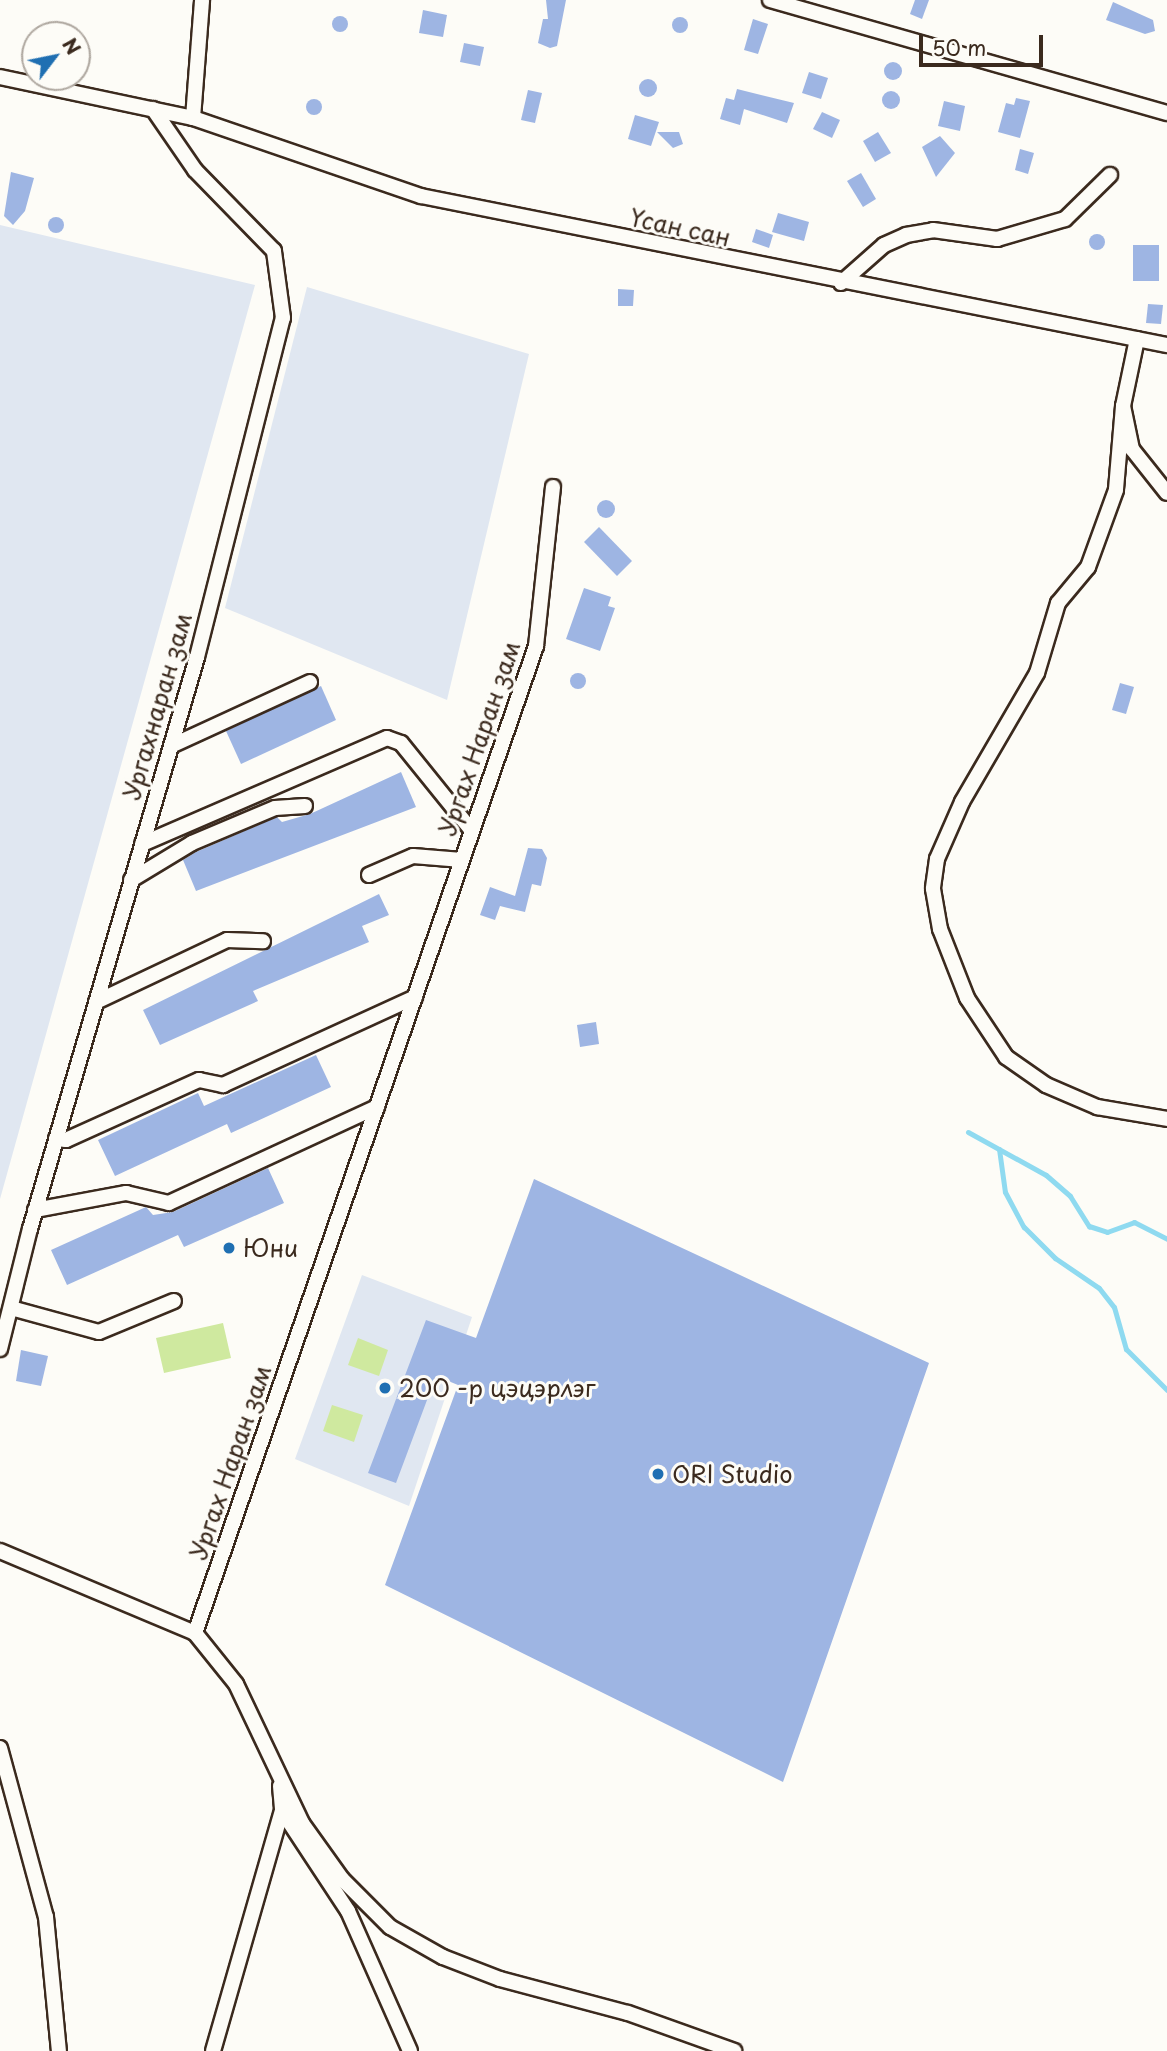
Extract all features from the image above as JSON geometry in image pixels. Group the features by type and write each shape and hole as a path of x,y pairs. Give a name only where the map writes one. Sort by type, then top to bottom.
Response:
{"street":[{"path":"193,118 202,0"},
{"path":"770,0 1167,113"},
{"name":"Үсан сан","path":"0,77 193,118 421,197 841,283 1137,339 1166,341"},
{"name":"Ургахнаран зам","path":"0,1349 35,1210 171,746 283,318 274,251 195,170 153,109"},
{"path":"841,283 884,245 906,235 933,230 997,239 1065,219 1110,175"},
{"path":"1137,339 1123,406 1116,490 1088,567 1058,603 1037,674 962,802 937,859 933,888 940,929 967,998 1006,1057 1046,1085 1097,1107 1167,1119"},
{"path":"1123,406 1132,449 1167,493"},
{"name":"Ургах Наран зам","path":"195,1633 536,646 552,487"},
{"path":"171,746 310,682"},
{"path":"142,844 387,738 401,743 472,831"},
{"path":"131,880 192,843 275,808 305,806"},
{"path":"369,875 413,856 462,860"},
{"path":"96,1002 227,940 263,941"},
{"path":"56,1139 66,1140 199,1080 223,1085 415,997"},
{"path":"35,1210 126,1193 169,1203 377,1107"},
{"path":"11,1308 99,1332 174,1301"},
{"path":"0,1551 195,1633 236,1684 302,1824 342,1879 390,1927 443,1957 500,1979 628,2013 734,2051"},
{"path":"0,1748 46,1917 59,2051"},
{"path":"213,2051 282,1811 279,1777"},
{"path":"282,1811 348,1911 410,2051"}],"shaded area":[{"path":"0,225 255,285 0,1199"},
{"path":"307,287 529,354 447,700 225,608"},
{"name":"200 -р цэцэрлэг","path":"362,1275 472,1317 409,1506 295,1459"}],"green space":[{"path":"223,1323 231,1358 164,1373 156,1338"},
{"path":"358,1338 388,1350 379,1376 348,1365"},
{"path":"332,1405 363,1415 354,1442 323,1431"}],"building":[{"path":"546,0 566,0 557,46 550,48 538,43 543,19 548,19"},
{"path":"915,0 929,0 922,19 910,14"},
{"path":"1113,2 1153,20 1155,31 1145,34 1106,20"},
{"path":"423,10 447,15 443,37 419,33"},
{"path":"337,16 343,16 348,24 346,30 337,32 332,27 332,21"},
{"path":"677,17 683,17 688,25 686,31 677,33 672,28 672,22"},
{"path":"753,19 768,24 758,54 744,50"},
{"path":"464,43 484,47 480,66 460,62"},
{"path":"893,62 899,65 902,71 899,77 893,80 887,77 884,71 887,65"},
{"path":"809,72 828,78 821,99 802,93"},
{"path":"648,79 654,82 657,88 654,94 648,97 642,94 639,88 642,82"},
{"path":"737,89 794,103 787,123 744,109 740,125 720,119 726,98 734,100"},
{"path":"528,90 542,93 535,123 521,120"},
{"path":"891,91 897,94 900,100 897,106 891,109 885,106 882,100 885,94"},
{"path":"1016,98 1030,101 1020,138 998,132 1006,103 1014,105"},
{"path":"311,99 317,99 322,107 320,113 311,115 306,110 306,104"},
{"path":"944,101 965,106 960,131 938,126"},
{"path":"822,112 840,120 832,138 813,129"},
{"path":"635,115 659,122 651,146 628,139"},
{"path":"657,132 679,132 683,144 673,148"},
{"path":"878,132 891,153 875,162 863,141"},
{"path":"940,136 955,153 936,177 922,147"},
{"path":"1020,149 1034,153 1028,174 1015,170"},
{"path":"11,172 34,178 25,211 13,225 4,216"},
{"path":"861,173 876,199 863,207 847,181"},
{"path":"778,213 809,222 804,241 772,232"},
{"path":"53,217 59,217 64,225 62,231 53,233 48,228 48,222"},
{"path":"756,229 773,235 769,248 752,242"},
{"path":"1094,234 1100,234 1105,242 1103,248 1094,250 1089,245 1089,239"},
{"path":"1133,245 1159,245 1159,281 1133,281"},
{"path":"618,289 634,290 633,306 618,306"},
{"path":"1148,304 1163,305 1161,324 1146,323"},
{"path":"606,500 612,503 615,509 612,515 606,518 600,515 597,509 600,503"},
{"path":"599,527 632,561 617,576 584,542"},
{"path":"584,588 611,597 608,606 615,608 600,651 566,639"},
{"path":"575,673 581,673 586,681 584,687 575,689 570,684 570,678"},
{"path":"1120,683 1134,687 1126,714 1112,710"},
{"path":"321,686 336,720 241,764 226,731"},
{"path":"401,772 416,807 196,891 183,860 196,852 277,817 282,822 310,814"},
{"path":"528,848 542,849 547,858 541,886 532,884 525,912 500,906 495,920 480,915 490,887 515,896"},
{"path":"379,894 389,915 362,926 369,942 253,991 258,1001 160,1045 143,1010"},
{"path":"596,1022 599,1044 580,1047 577,1025"},
{"path":"316,1055 331,1087 231,1133 227,1124 115,1176 98,1140 198,1093 204,1106"},
{"path":"268,1168 284,1203 184,1247 178,1235 67,1285 51,1250 146,1207 153,1215 173,1212"},
{"name":"ORI Studio","path":"534,1179 929,1363 783,1782 385,1585 458,1385 436,1376 396,1483 368,1473 426,1320 476,1338"},
{"path":"21,1350 48,1356 41,1386 16,1381"}],"waterway":[{"path":"968,1132 1046,1175 1070,1196 1089,1226 1107,1232 1134,1222 1167,1239"},
{"path":"999,1149 1005,1192 1024,1227 1055,1258 1099,1288 1114,1307 1126,1349 1167,1390"}],"place":[{"name":"Юни","path":"229,1248"},
{"name":"200 -р цэцэрлэг","path":"385,1388"},
{"name":"ORI Studio","path":"658,1474"}]}
